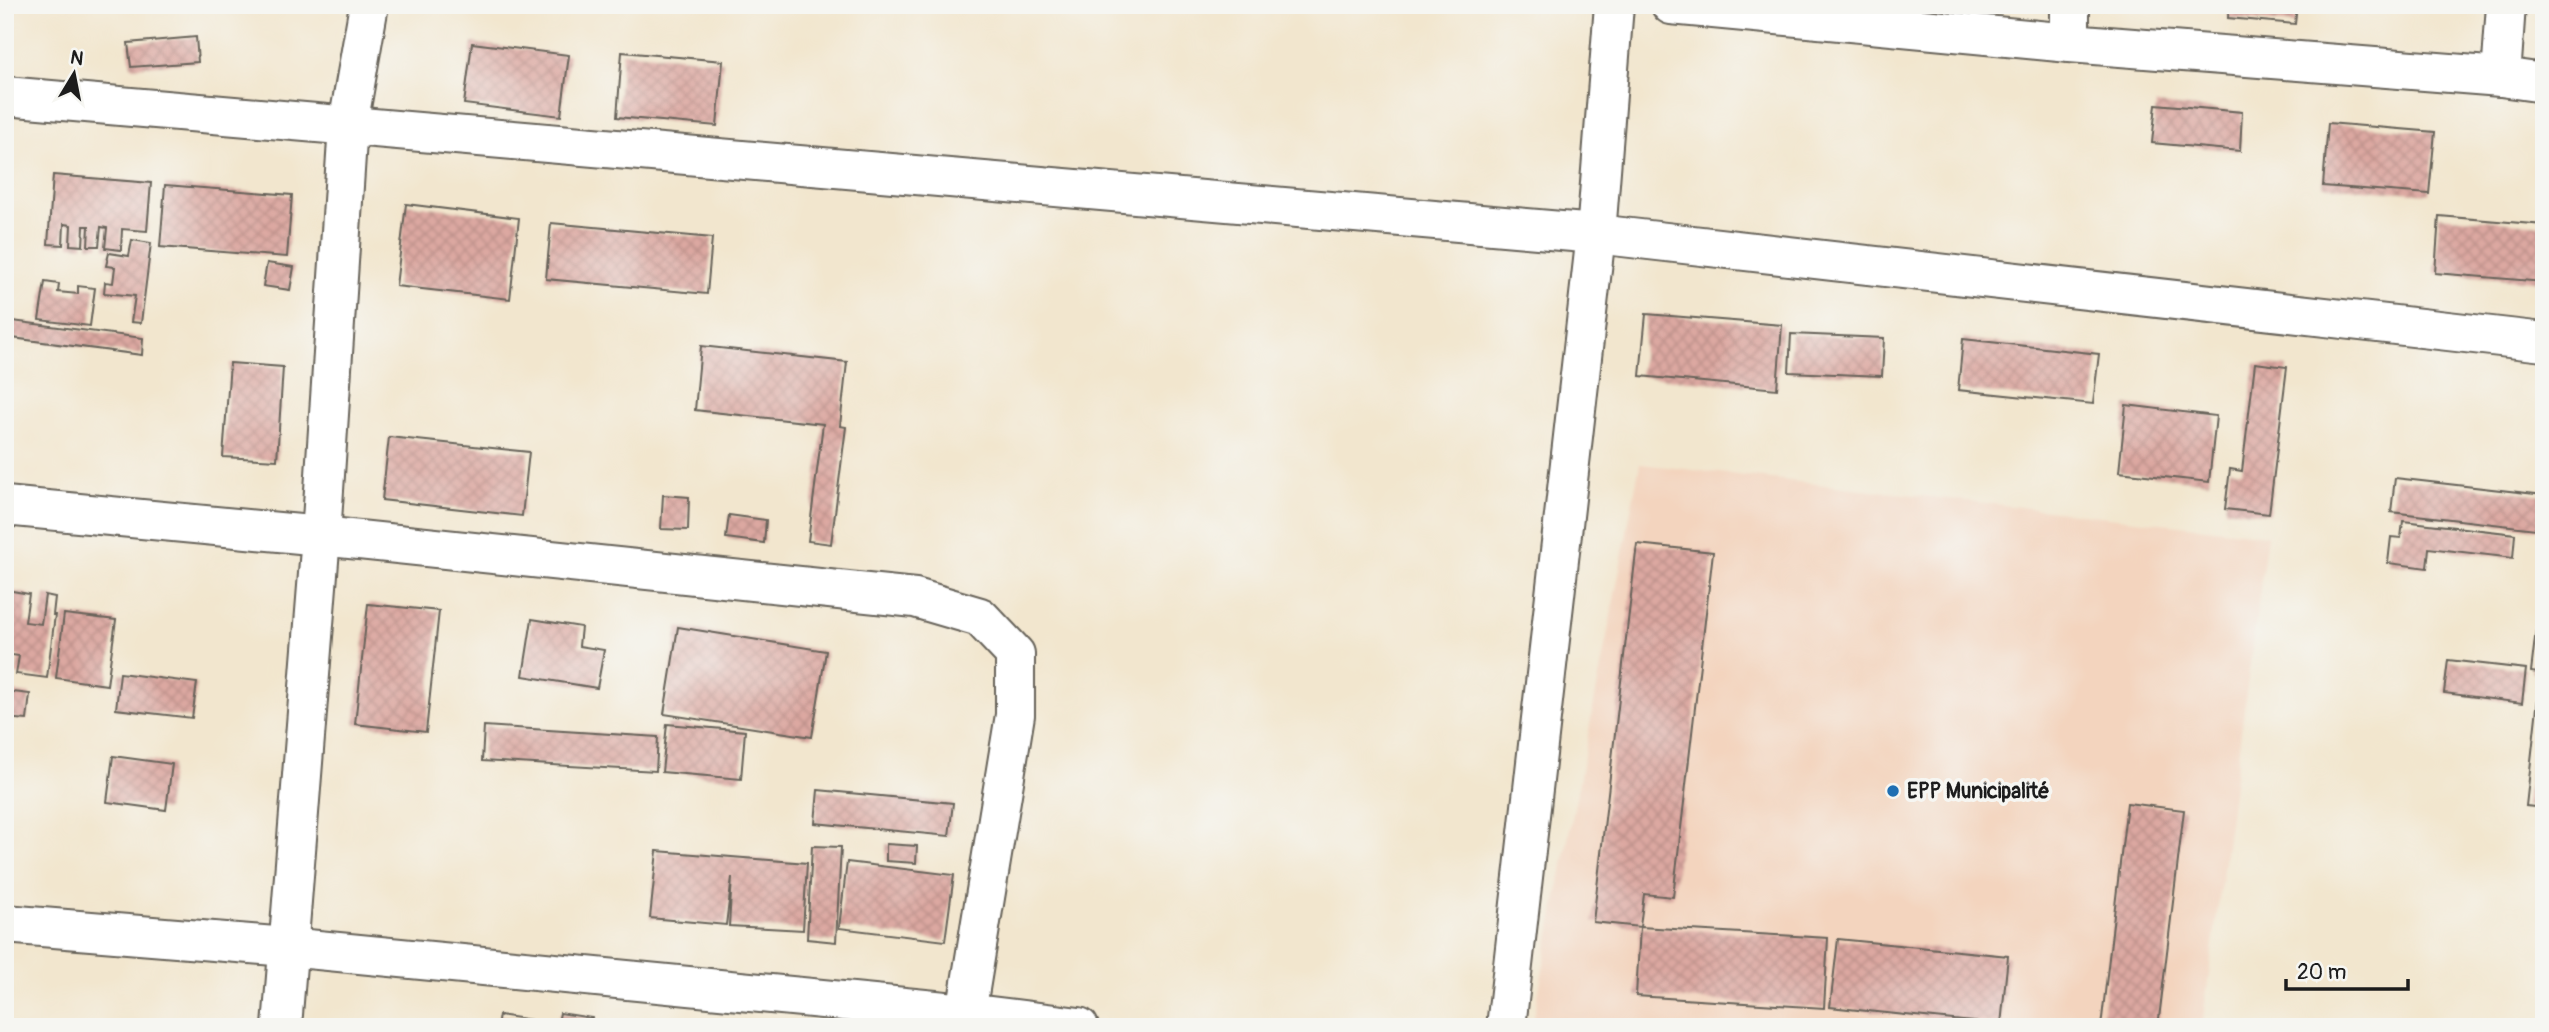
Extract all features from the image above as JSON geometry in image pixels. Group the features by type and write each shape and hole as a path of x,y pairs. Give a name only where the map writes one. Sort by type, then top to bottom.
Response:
{"street":[{"path":"282,1027 321,536 348,125 369,5"},
{"path":"1506,1027 1596,234 1614,5"},
{"path":"1671,5 2070,43 2501,77 2544,83"},
{"path":"2070,5 2070,43"},
{"path":"2501,77 2506,5"},
{"path":"5,96 1596,234 2544,342"},
{"path":"5,506 915,598 981,617 1015,654 1015,715 966,1013"},
{"path":"5,925 287,947 966,1013 1079,1027"}],"shaded area":[{"path":"1640,464 2267,535 2202,1027 1532,1027"}],"building":[{"path":"2229,5 2297,5 2295,24 2228,18"},
{"path":"196,37 198,62 131,67 128,43"},
{"path":"472,43 569,55 561,116 464,104"},
{"path":"622,52 723,61 717,126 617,117"},
{"path":"2156,104 2242,112 2240,151 2152,143"},
{"path":"2328,123 2435,132 2429,194 2323,186"},
{"path":"5,161 9,161 7,178 5,178"},
{"path":"53,175 151,183 147,231 122,229 121,250 105,248 107,228 101,227 99,246 88,246 89,226 84,226 83,246 70,245 71,225 64,224 63,245 48,244"},
{"path":"165,185 292,195 287,257 160,247"},
{"path":"406,204 519,218 510,299 396,286"},
{"path":"2439,216 2544,225 2544,282 2435,273"},
{"path":"551,223 712,238 707,294 546,279"},
{"path":"132,240 151,243 141,323 131,322 135,296 104,293 105,282 113,283 115,267 106,266 109,253 129,256"},
{"path":"267,263 294,267 290,290 263,286"},
{"path":"45,282 59,284 58,292 78,294 78,286 95,288 90,326 39,320"},
{"path":"1646,314 1782,325 1777,389 1640,376"},
{"path":"5,320 143,338 142,355 5,337"},
{"path":"1791,334 1884,338 1882,376 1789,372"},
{"path":"1963,339 2099,354 2093,404 1958,390"},
{"path":"701,346 847,362 840,426 846,427 831,544 808,541 823,424 695,410"},
{"path":"230,363 283,367 277,460 223,457"},
{"path":"2255,363 2287,367 2269,514 2225,509 2230,469 2242,471"},
{"path":"2126,405 2216,416 2209,482 2119,472"},
{"path":"389,437 529,452 522,516 382,500"},
{"path":"2395,478 2544,495 2544,530 2391,512"},
{"path":"663,495 689,497 688,530 661,529"},
{"path":"729,515 766,520 764,543 726,538"},
{"path":"2403,521 2515,534 2513,558 2429,548 2427,568 2388,563 2391,537 2401,538"},
{"path":"1637,544 1713,552 1673,897 1644,894 1640,927 1593,922"},
{"path":"2544,579 2544,674 2531,672"},
{"path":"7,590 29,594 25,622 41,624 45,595 55,597 47,678 16,674 19,656 5,654"},
{"path":"368,604 439,611 426,732 355,724"},
{"path":"64,614 116,620 107,685 56,678"},
{"path":"532,619 581,627 579,646 604,650 597,688 523,676"},
{"path":"678,627 826,651 812,737 664,714"},
{"path":"2448,660 2526,669 2522,703 2444,693"},
{"path":"120,673 197,683 192,718 116,709"},
{"path":"2540,680 2544,680 2544,808 2526,806"},
{"path":"5,691 30,694 27,720 5,718"},
{"path":"667,724 745,731 741,779 662,772"},
{"path":"484,726 658,737 656,771 482,761"},
{"path":"113,756 172,764 166,810 107,802"},
{"path":"818,790 953,803 949,836 815,823"},
{"path":"2127,803 2184,810 2158,1027 2101,1027"},
{"path":"886,844 917,846 916,863 886,861"},
{"path":"812,846 841,847 836,942 807,939"},
{"path":"657,851 807,863 803,930 729,926 732,877 726,925 650,918"},
{"path":"847,862 954,875 945,941 839,928"},
{"path":"1640,927 1828,938 1824,1008 1636,996"},
{"path":"1838,939 2008,956 2001,1025 1830,1007"},
{"path":"560,1013 592,1018 590,1027 557,1027"},
{"path":"499,1015 539,1021 538,1027 497,1027"}],"place":[{"name":"EPP Municipalité","path":"1893,791"}]}
